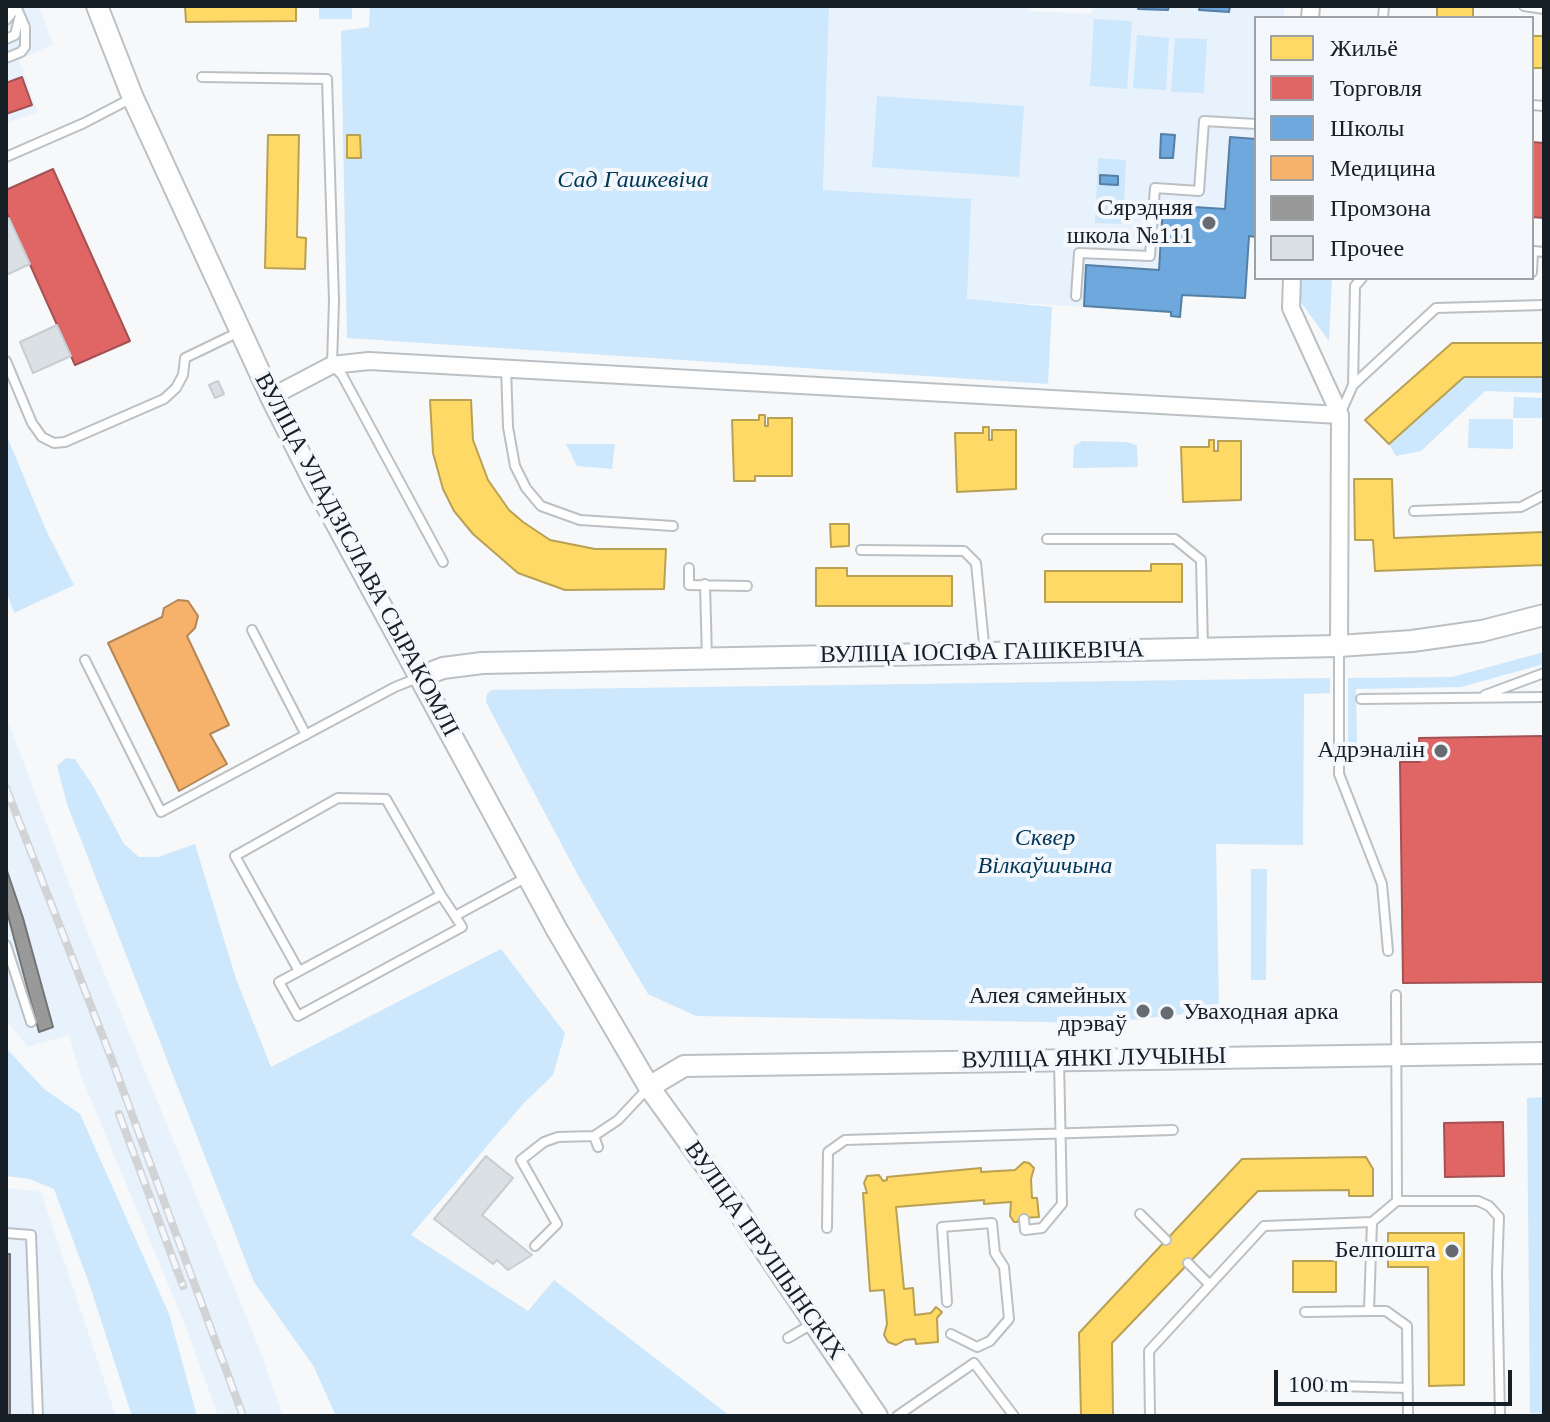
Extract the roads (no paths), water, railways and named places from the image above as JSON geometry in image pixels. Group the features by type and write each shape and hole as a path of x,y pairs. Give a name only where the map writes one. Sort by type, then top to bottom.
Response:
{"street":[{"name":"ВУЛІЦА УЛАДЗІСЛАВА СЫРАКОМЛІ","path":"97,6 133,98 271,397 528,877 649,1087"},
{"path":"1292,280 1291,308 1340,415 1339,646"},
{"path":"271,397 332,365 369,361 1340,415"},
{"name":"ВУЛІЦА ІОСІФА ГАШКЕВІЧА","path":"420,677 443,668 482,663 1339,646 1412,641 1482,631 1544,615"},
{"name":"ВУЛІЦА ЯНКІ ЛУЧЫНЫ","path":"649,1087 684,1066 1544,1053"},
{"name":"ВУЛІЦА ПРУШЫНСКІХ","path":"649,1087 732,1202 877,1416"}],"lane":[{"path":"1524,6 1544,9"},
{"path":"6,20 16,8"},
{"path":"6,39 18,30 16,8"},
{"path":"6,58 25,47 25,27 16,8"},
{"path":"202,77 327,79 334,300 332,365 342,375 443,562"},
{"path":"6,157 133,98"},
{"path":"1076,296 1079,253 1150,256 1155,188 1199,191 1204,121 1254,124"},
{"path":"1340,415 1353,385 1355,286 1360,280"},
{"path":"1353,385 1436,308 1544,305"},
{"path":"6,361 32,423 42,437 54,443 65,442 164,399 176,388 183,375 185,358 239,332"},
{"path":"506,368 508,427 515,466 526,488 541,506 580,520 673,526"},
{"path":"1414,511 1521,507 1544,495"},
{"path":"1047,539 1175,539 1201,560 1203,648"},
{"path":"861,550 964,551 976,563 985,654"},
{"path":"689,568 689,585 747,586"},
{"path":"705,584 707,659"},
{"path":"252,630 306,735"},
{"path":"1339,646 1339,774 1382,884 1388,951"},
{"path":"85,660 161,812 395,687 420,677"},
{"path":"1478,698 1544,673"},
{"path":"1361,699 1544,697"},
{"path":"299,971 235,856 338,798 386,799 462,927 298,1016 279,982 441,895"},
{"path":"455,916 528,877"},
{"path":"6,945 31,1022"},
{"path":"1396,995 1397,1201"},
{"path":"1024,1219 1025,1230 1042,1228 1062,1204 1059,1060"},
{"path":"535,1246 557,1224 521,1160 544,1142 558,1137 594,1136 618,1120 649,1087"},
{"path":"827,1228 828,1152 845,1140 1173,1130"},
{"path":"594,1136 598,1147"},
{"path":"1150,1416 1149,1351 1264,1226 1372,1222 1397,1201 1478,1201 1489,1206 1499,1217 1500,1416"},
{"path":"1140,1214 1166,1240"},
{"path":"1369,1311 1372,1222"},
{"path":"947,1302 942,1227 992,1223 995,1253 1004,1267 1009,1319 990,1341 977,1347"},
{"path":"6,1233 31,1235 38,1416"},
{"path":"1188,1263 1210,1285"},
{"path":"1305,1312 1386,1311 1407,1326 1408,1416"},
{"path":"788,1338 814,1323"},
{"path":"951,1334 977,1347"},
{"path":"897,1416 974,1363 977,1347"},
{"path":"974,1363 1014,1416"},
{"path":"1301,1385 1408,1388"}],"railway":[{"path":"6,788 112,1060 243,1416"},
{"path":"119,1114 183,1286"}],"place":[{"name":"Сярэдняя школа №111","path":"1209,223"},
{"name":"Адрэналін","path":"1441,751"},
{"name":"Алея сямейных дрэваў","path":"1143,1011"},
{"name":"Уваходная арка","path":"1167,1013"},
{"name":"Белпошта","path":"1452,1251"}],"park label":[{"name":"Сад Гашкевіча","path":"633,181"},
{"name":"Сквер Вілкаўшчына","path":"1045,853"}]}
